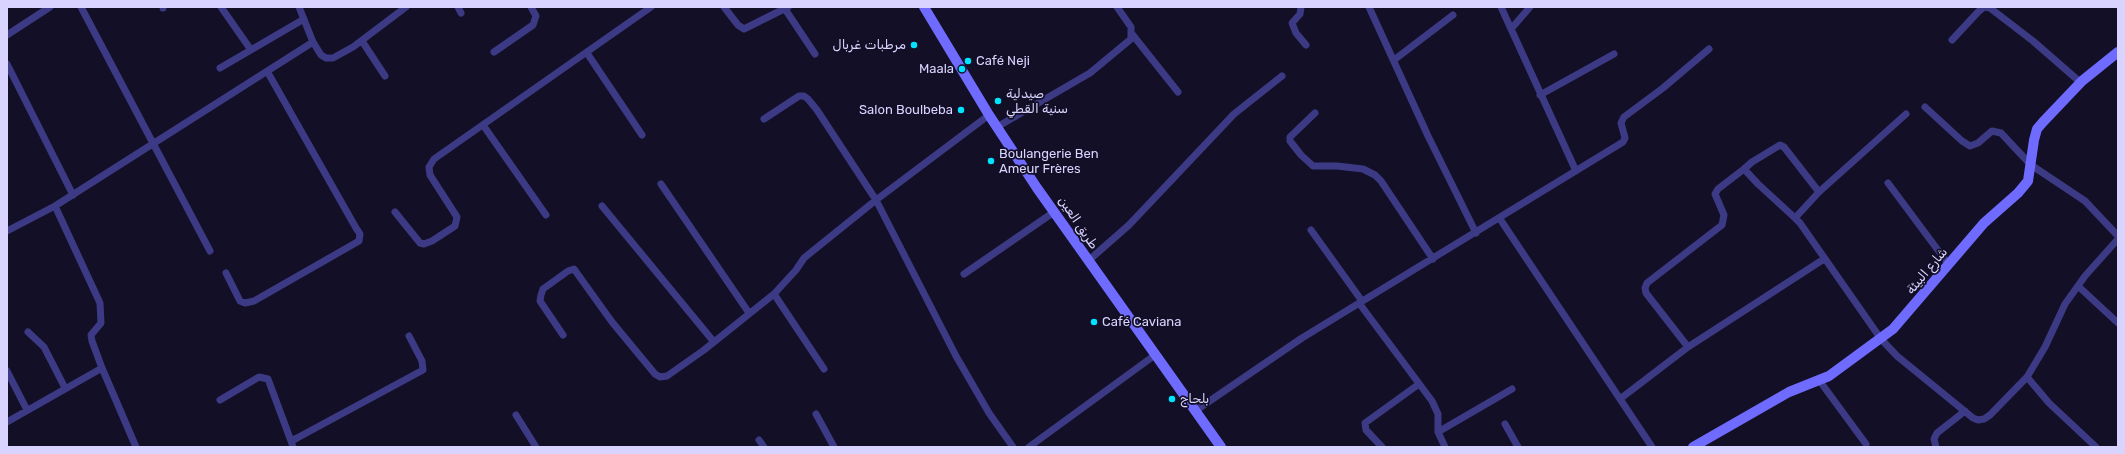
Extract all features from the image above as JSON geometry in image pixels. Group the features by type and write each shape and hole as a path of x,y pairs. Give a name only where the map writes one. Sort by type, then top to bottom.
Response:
{"street":[{"path":"7,35 50,7"},
{"path":"81,7 210,251"},
{"path":"221,7 251,50"},
{"path":"299,7 313,42 321,55 326,58 333,58 362,41 406,7"},
{"path":"494,52 533,25 536,16 531,7"},
{"path":"395,212 420,243 424,244 432,241 455,226 457,217 430,175 429,167 434,159 588,53 651,7"},
{"path":"724,7 738,25 744,29 786,8 815,54"},
{"name":"طريق العين","path":"924,7 997,127 1054,212 1088,262 1221,447"},
{"path":"997,127 1045,101 1090,73 1131,39 1131,27 1117,7"},
{"path":"1301,7 1300,14 1292,24 1296,33 1306,44"},
{"path":"1369,7 1428,136 1476,233"},
{"path":"1501,7 1576,171"},
{"path":"1511,29 1530,7"},
{"path":"1952,40 1978,12 1985,7 1990,8 2080,82"},
{"path":"1394,60 1453,15"},
{"path":"220,68 304,19"},
{"path":"1132,34 1178,92"},
{"path":"362,41 385,76"},
{"path":"7,231 55,206 313,42"},
{"path":"1195,411 1302,338 1500,219 1623,142 1626,138 1621,123 1624,117 1663,88 1709,49"},
{"name":"شارع البيئة","path":"1693,447 1789,392 1819,380 1853,360 1893,329 1984,223 2018,193 2028,181 2034,140 2038,129 2080,82 2118,52"},
{"path":"588,53 642,135"},
{"path":"1540,95 1614,54"},
{"path":"7,64 72,195"},
{"path":"226,273 240,301 245,303 254,301 358,242 360,237 267,71"},
{"path":"1088,262 1130,225 1234,114 1282,76"},
{"path":"764,119 799,96 804,96 808,99 876,200 956,356 989,413 1013,447"},
{"path":"1744,169 1795,218 1881,339 1897,356 1973,418 1984,419 2027,377 2045,347 2065,304 2078,286 2117,241 2085,201 2031,165 1996,130 1992,131 1974,146 1970,146 1962,141 1926,107"},
{"path":"1314,113 1290,137 1290,141 1301,155 1313,166 1336,166 1363,169 1375,175 1381,181 1433,259"},
{"path":"1795,218 1819,192 1906,114"},
{"path":"563,335 540,301 540,295 543,289 568,271 574,269 612,322 658,377 670,374 714,342 774,294 796,270 804,258 876,200 990,115"},
{"path":"483,125 546,214"},
{"path":"1688,347 1646,293 1645,288 1647,283 1722,225 1724,214 1715,194 1718,189 1752,162 1780,145 1784,147 1819,192"},
{"path":"1888,183 1949,265"},
{"path":"661,184 749,313"},
{"path":"55,206 100,303 101,323 91,335 102,368 136,447"},
{"path":"602,206 714,342"},
{"path":"964,274 1054,212"},
{"path":"1500,219 1652,447"},
{"path":"1310,230 1432,401 1438,414 1438,432 1445,447"},
{"path":"1620,399 1688,347 1824,259"},
{"path":"2078,286 2118,323"},
{"path":"774,294 824,369"},
{"path":"28,332 44,347 65,388"},
{"path":"220,400 259,377 268,379 292,444 423,370 422,361 409,336"},
{"path":"1028,447 1155,355"},
{"path":"7,422 102,368"},
{"path":"7,371 27,410"},
{"path":"2027,377 2049,403 2096,447"},
{"path":"1819,380 1866,444"},
{"path":"1382,447 1366,430 1365,423 1420,384"},
{"path":"1438,432 1512,390"},
{"path":"1936,447 1934,439 1937,434 1964,411"},
{"path":"816,414 834,447"},
{"path":"516,415 536,447"},
{"path":"1505,424 1518,447"},
{"path":"759,440 764,447"}],"place":[{"name":"مرطبات غربال","path":"914,45"},
{"name":"Café Neji","path":"968,61"},
{"name":"Maala","path":"962,69"},
{"name":"صيدلية سنية القطي","path":"998,101"},
{"name":"Salon Boulbeba","path":"961,110"},
{"name":"Boulangerie Ben Ameur Frères","path":"991,161"},
{"name":"Café Caviana","path":"1094,322"},
{"name":"بلحاج","path":"1172,399"}]}
